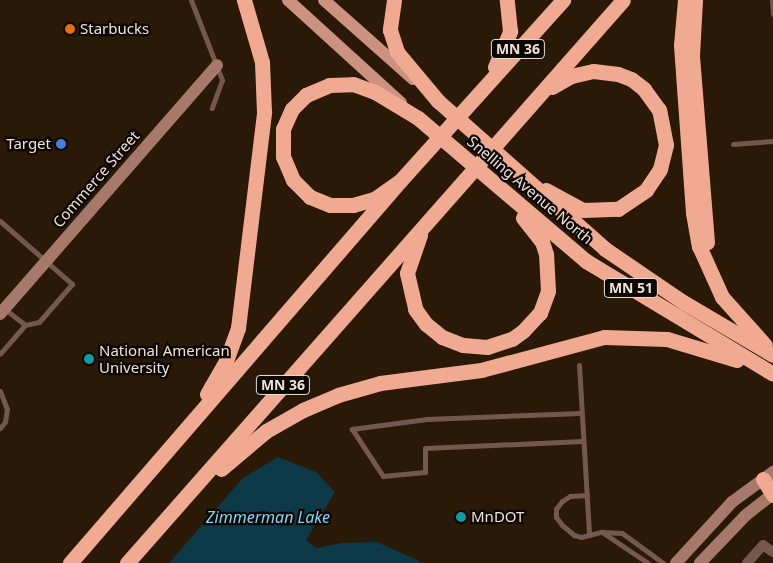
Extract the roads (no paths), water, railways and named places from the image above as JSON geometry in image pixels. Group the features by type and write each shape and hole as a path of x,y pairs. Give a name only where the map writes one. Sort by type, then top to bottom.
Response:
{"highway":[{"path":"154,468 215,381 234,344 241,313 265,94 259,47 244,0"},
{"path":"394,0 390,30 397,52 438,101"},
{"path":"474,99 495,67 508,39 510,21 507,0"},
{"name":"MN 36","path":"70,563 400,181 563,0"},
{"name":"MN 36","path":"128,563 438,206 542,93 623,0"},
{"path":"685,0 681,46 693,213 709,271 722,298 773,354"},
{"path":"695,0 692,56 709,271"},
{"path":"515,171 583,210 607,211 638,198 653,181 664,157 666,134 659,110 644,89 631,80 605,71 582,73 542,93"},
{"path":"400,181 364,202 342,206 319,201 302,190 286,168 283,129 292,109 306,95 340,84 364,87 418,118"},
{"name":"Snelling Avenue North","path":"438,101 605,249 683,302 773,354"},
{"name":"Snelling Avenue North","path":"418,118 499,188 598,269 773,374"},
{"path":"438,206 419,236 409,260 408,286 415,309 430,329 453,342 475,347 501,344 523,331 540,313 550,279 542,242 499,188"},
{"path":"128,563 247,446 303,410 357,389 402,379 481,370 582,342 623,336 667,339 706,348 773,379"},
{"path":"768,475 773,495"}],"main road":[{"name":"Snelling Avenue North","path":"288,0 418,118"},
{"name":"Snelling Avenue North","path":"324,0 438,101"}],"street":[{"name":"Commerce Street","path":"2,311 217,65"},
{"path":"676,563 732,502 768,475"},
{"path":"700,563 742,519 773,495"},
{"path":"746,563 763,545 773,552"}],"lane":[{"path":"191,0 217,65 221,87 212,108"},
{"path":"772,0 773,14"},
{"path":"733,144 773,141"},
{"path":"0,221 72,284 39,322 25,326 0,354"},
{"path":"2,311 25,326"},
{"path":"579,365 589,535"},
{"path":"0,391 7,409 6,422 0,428"},
{"path":"581,412 427,419 352,429 383,476 425,472 425,448 583,441"},
{"path":"587,495 570,496 562,501 556,509 556,517 574,535 589,535 601,532 622,533 663,563"},
{"path":"601,532 648,563"}],"water":[{"name":"Zimmerman Lake","path":"278,457 316,472 335,492 306,540 316,548 341,543 377,542 424,563 169,563 243,478"}],"place":[{"name":"Starbucks","path":"70,29"},
{"name":"Target","path":"61,144"},
{"name":"National American University","path":"89,359"},
{"name":"MnDOT","path":"461,517"}]}
